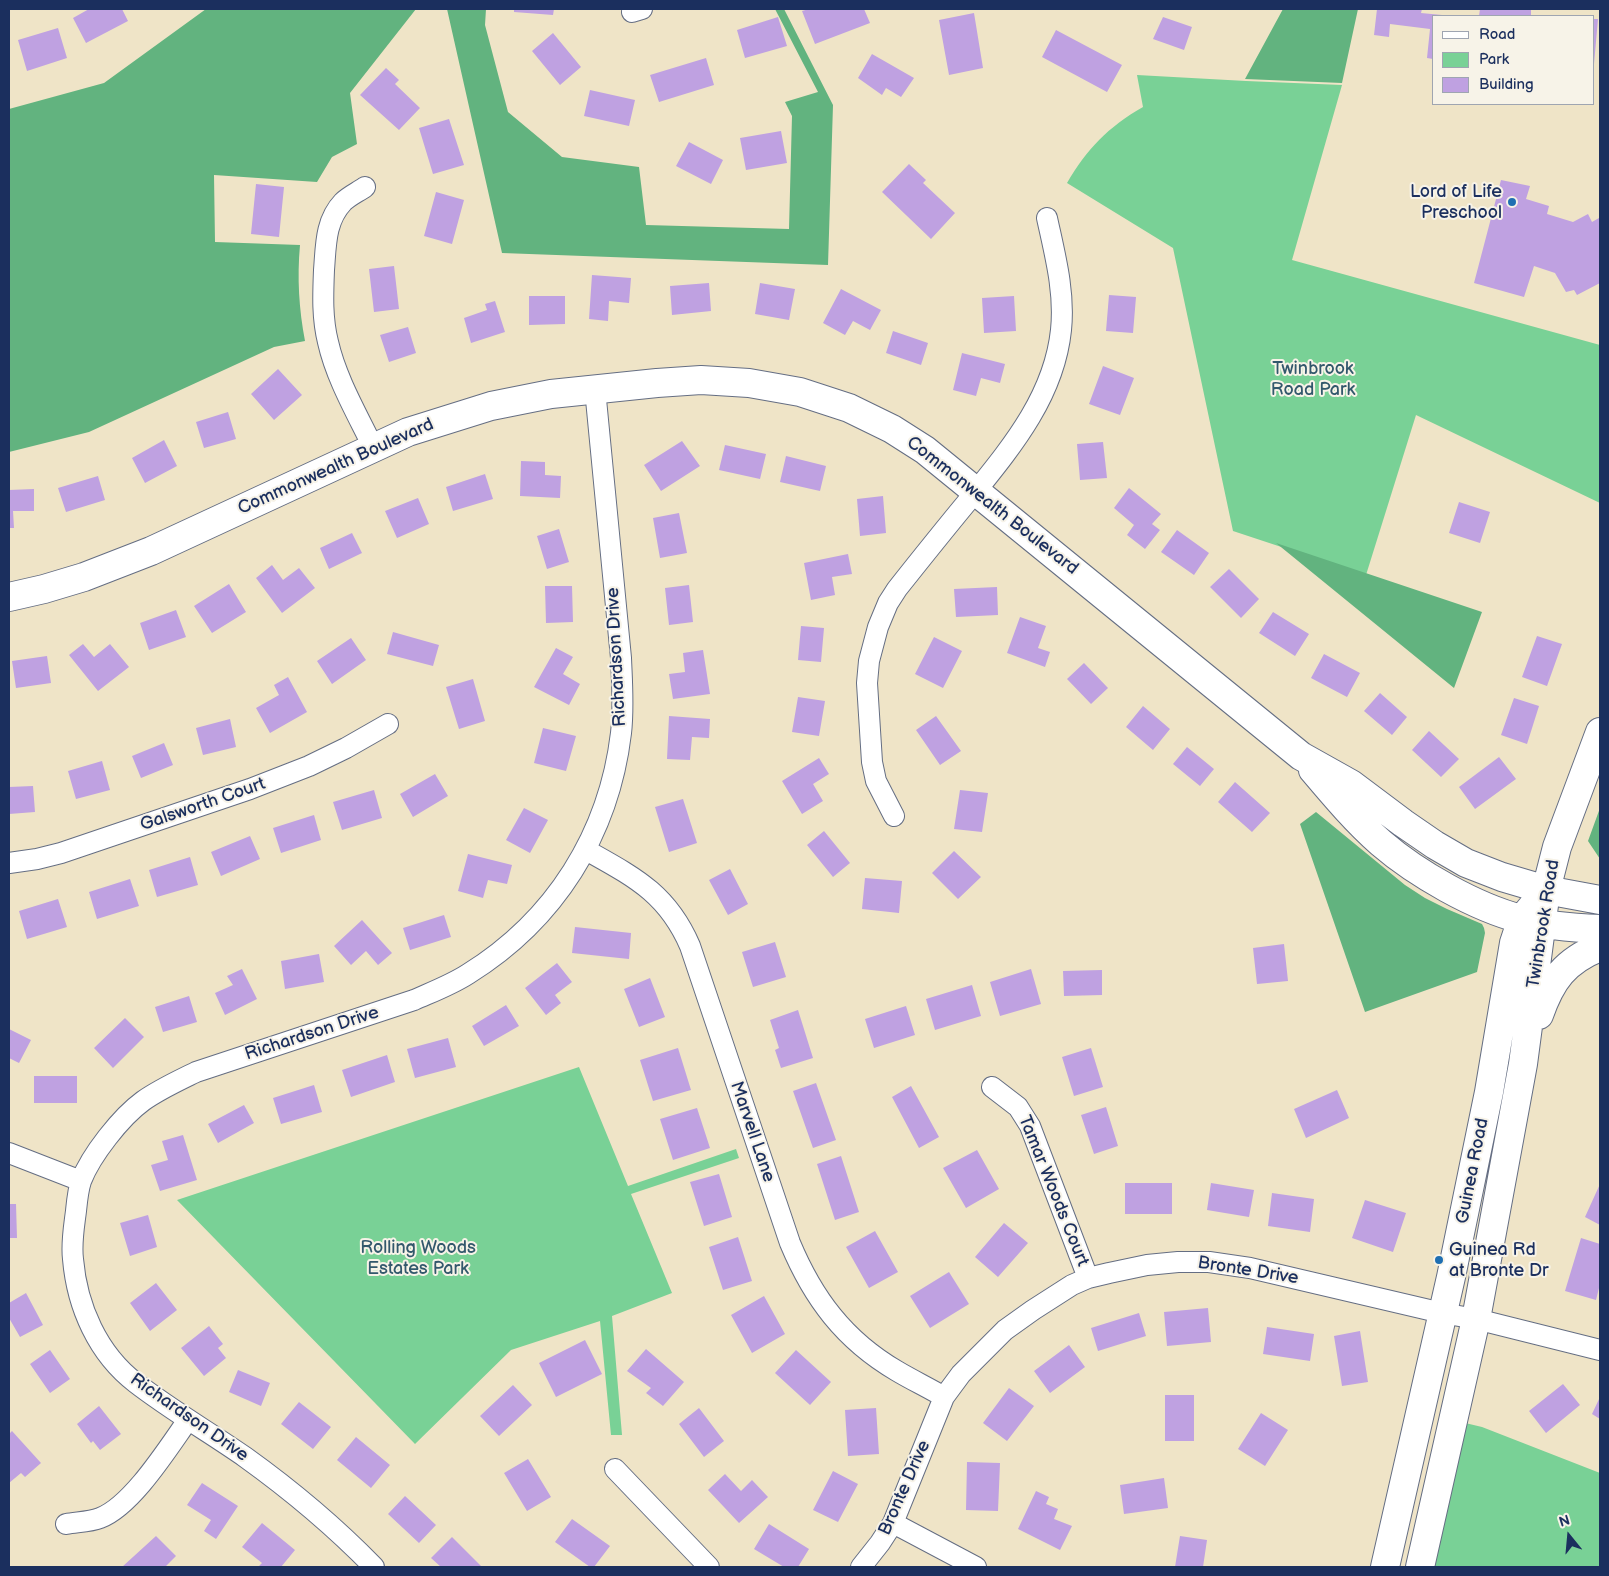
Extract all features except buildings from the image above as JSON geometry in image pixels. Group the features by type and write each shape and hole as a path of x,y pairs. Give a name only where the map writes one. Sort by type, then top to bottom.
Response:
{"street":[{"path":"365,187 344,202 330,223 326,236 322,300 325,328 333,358 373,447"},
{"path":"894,816 876,781 872,762 867,682 873,642 885,611 897,589 999,463 1027,424 1048,381 1061,328 1061,285 1047,218"},
{"name":"Commonwealth Boulevard","path":"9,597 84,577 151,551 408,432 491,406 550,394 701,380 749,383 800,392 849,408 892,429 925,450 1301,756 1346,808 1382,843 1418,870 1468,898 1498,912 1532,921"},
{"name":"Richardson Drive","path":"374,1567 318,1514 284,1486 244,1456 135,1383 100,1344 87,1319 77,1290 72,1241 77,1199 81,1181 94,1156 120,1122 143,1102 169,1085 196,1072 414,1000 443,988 468,974 500,952 529,926 575,869 594,834 611,787 622,731 623,700 620,658 596,389"},
{"name":"Galsworth Court","path":"9,863 62,853 250,789 339,752 388,724"},
{"name":"Twinbrook Road","path":"1546,890 1557,847 1600,732"},
{"name":"Commonwealth Boulevard","path":"1301,756 1351,784 1435,845 1466,862 1502,877 1546,890"},
{"name":"Marvell Lane","path":"586,850 631,875 651,890 670,910 684,931 790,1243 802,1271 816,1295 841,1327 866,1350 895,1370 944,1397"},
{"path":"1546,890 1600,900"},
{"name":"Guinea Road","path":"1385,1567 1442,1313 1452,1277 1489,1092 1514,943 1532,921 1546,890"},
{"path":"1532,921 1600,929"},
{"name":"Twinbrook Road","path":"1523,1064 1532,921"},
{"path":"1523,1064 1553,982 1566,967 1584,953 1600,947"},
{"name":"Guinea Road","path":"1420,1567 1476,1319 1523,1064"},
{"name":"Tamar Woods Court","path":"992,1087 1018,1107 1030,1126 1088,1278"},
{"path":"9,1153 81,1181"},
{"name":"Bronte Drive","path":"861,1567 893,1523 944,1397 961,1374 1005,1330 1072,1285 1088,1278 1147,1265 1209,1262 1250,1268 1442,1313 1476,1319 1600,1350"},
{"path":"66,1524 100,1518 115,1509 147,1477 188,1420"},
{"path":"615,1469 710,1567"},
{"path":"893,1523 976,1567"}],"green space":[{"path":"206,9 416,9 350,93 357,144 332,157 317,182 214,175 215,242 300,245 299,293 305,341 274,347 89,432 9,452 9,109 104,83"},
{"path":"447,9 486,9 485,25 508,112 562,157 639,167 646,225 789,229 792,116 785,102 818,92 775,9 784,9 833,105 828,265 502,253"},
{"path":"1283,9 1358,9 1342,83 1245,79"},
{"name":"Twinbrook Road Park","path":"1137,75 1342,85 1292,260 1600,345 1600,503 1416,415 1366,575 1233,531 1173,248 1067,183 1082,160 1099,140 1119,123 1143,107"},
{"path":"1276,543 1482,612 1454,688"},
{"path":"1600,808 1600,859 1588,841"},
{"path":"1316,812 1405,885 1425,898 1482,924 1485,933 1477,972 1365,1012 1300,824"},
{"name":"Rolling Woods Estates Park","path":"579,1067 628,1186 736,1149 739,1158 631,1194 672,1293 612,1316 622,1435 611,1435 600,1321 511,1350 415,1444 177,1200"},
{"path":"1461,1422 1482,1427 1600,1473 1600,1567 1430,1567"}],"place":[{"name":"Lord of Life Preschool","path":"1512,202"},
{"name":"Guinea Rd at Bronte Dr","path":"1439,1260"}]}
